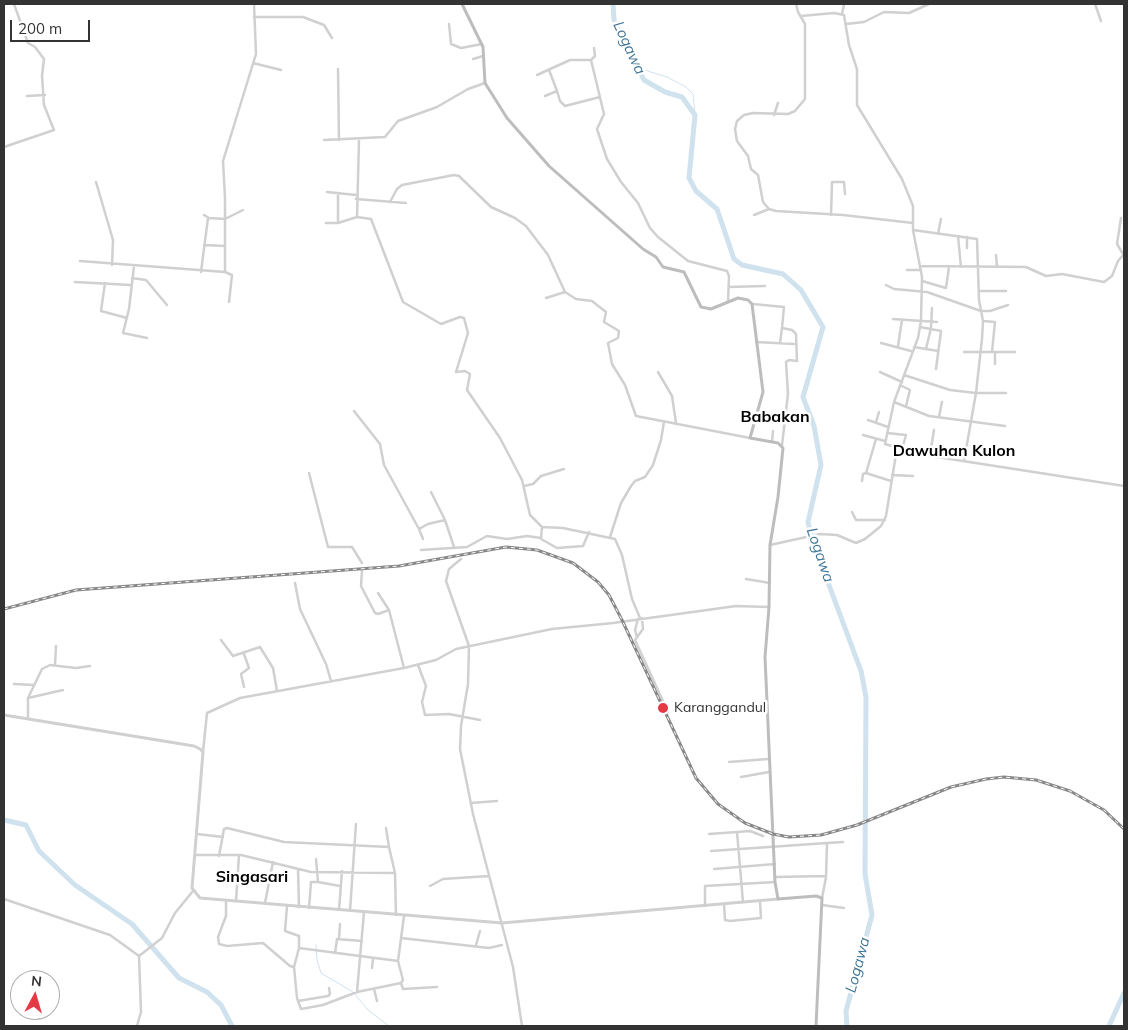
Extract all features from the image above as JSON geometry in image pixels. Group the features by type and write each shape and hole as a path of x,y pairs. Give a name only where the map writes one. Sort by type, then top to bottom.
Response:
{"main road":[{"path":"462,4 482,44 485,83 507,118 549,166 644,249 656,257 663,267 684,272 701,306 711,309 742,298 752,304 762,396 750,438 782,445 778,497 770,545 770,607 765,658 768,759 775,880 778,899 815,896 822,898 816,1026"}],"street":[{"path":"4,147 11,146 32,136 54,131 44,105 42,76 44,59 35,47 28,42 14,4"},
{"path":"225,272 223,161 257,48 254,4"},
{"path":"769,209 761,197 758,174 751,169 748,156 739,144 735,129 737,121 744,115 753,113 774,115 795,111 805,99 806,26 796,4"},
{"path":"844,4 842,14 857,69 857,105 902,179 912,206 913,230 921,270 922,321 894,402 885,441"},
{"path":"846,24 864,22 884,12 909,13 929,4"},
{"path":"1095,4 1101,21"},
{"path":"801,16 842,14"},
{"path":"254,17 303,17 324,25 332,38"},
{"path":"449,24 451,44 461,48 482,44"},
{"path":"591,60 596,54 594,48"},
{"path":"472,59 484,55"},
{"path":"537,75 570,60 591,60"},
{"path":"591,60 604,117 597,129 604,153 621,182 638,202 650,228 685,260 725,270 728,275 728,302"},
{"path":"252,64 281,70"},
{"path":"338,69 339,140"},
{"path":"549,70 560,102 565,106 600,97"},
{"path":"324,140 359,140 385,137 398,122 437,108 468,89 485,83"},
{"path":"545,96 557,91"},
{"path":"27,96 44,95"},
{"path":"774,115 778,103"},
{"path":"357,217 356,197 359,140"},
{"path":"390,202 397,189 402,186 454,175 459,176 491,207 510,215 526,226 548,254 565,292 576,299 592,302 606,312 604,322 619,331 618,338 608,343 612,364 626,385 636,415 750,438"},
{"path":"96,182 113,240 112,265"},
{"path":"831,215 832,182 844,182 845,194"},
{"path":"327,192 406,203"},
{"path":"338,193 338,223"},
{"path":"754,215 769,209 782,212 913,223"},
{"path":"204,215 208,218 225,219 243,210"},
{"path":"326,223 338,223 357,217 372,220 403,302 441,324 460,317 464,318 468,328 467,343 456,370 458,373 465,371 470,374 467,390 500,438 522,480 530,515 542,527 589,532 610,537 619,544 632,599 643,629 635,640 668,712"},
{"path":"201,272 208,218"},
{"path":"920,266 1026,268 1046,276 1062,274 1104,282 1112,276 1124,254 1117,244 1121,218"},
{"path":"938,234 941,219"},
{"path":"913,230 977,239 980,267 979,291 983,321 976,393 964,461"},
{"path":"958,236 961,267"},
{"path":"967,237 967,248"},
{"path":"204,245 226,246"},
{"path":"996,255 997,267"},
{"path":"80,261 201,272 225,272 232,276 229,302"},
{"path":"134,266 123,334 147,338"},
{"path":"922,281 946,288 949,268"},
{"path":"907,270 921,270"},
{"path":"132,278 146,280 167,305"},
{"path":"75,282 131,285"},
{"path":"106,283 101,311 127,318"},
{"path":"886,285 894,290 922,291 981,311 990,311 1008,305"},
{"path":"728,287 765,286"},
{"path":"979,291 1006,290"},
{"path":"546,298 565,292"},
{"path":"752,304 784,307 780,343"},
{"path":"926,348 931,328 932,308"},
{"path":"892,319 937,322"},
{"path":"898,346 902,320"},
{"path":"983,321 995,322 995,364"},
{"path":"920,327 941,330 936,369"},
{"path":"782,328 793,330 796,334 797,361 786,362 788,394 782,445"},
{"path":"756,342 795,344"},
{"path":"881,343 912,351"},
{"path":"914,347 938,351"},
{"path":"964,352 1015,352"},
{"path":"658,372 672,396 676,423"},
{"path":"880,372 901,383 910,391 906,406"},
{"path":"904,374 950,390 976,393 1006,393"},
{"path":"894,402 924,414 1005,426"},
{"path":"939,417 942,402"},
{"path":"354,412 380,444 384,465 423,538"},
{"path":"876,422 879,412"},
{"path":"868,420 888,427"},
{"path":"610,537 621,503 630,486 634,481 645,477 654,465 662,440 664,422"},
{"path":"930,456 934,430"},
{"path":"772,442 773,431"},
{"path":"887,433 906,435 902,449"},
{"path":"863,435 885,441 887,445 930,456 1124,486"},
{"path":"862,481 876,439"},
{"path":"770,545 820,534 836,535 858,543 879,528 885,520 897,448"},
{"path":"524,486 533,484 542,476 564,469"},
{"path":"309,473 328,547 352,547 362,563"},
{"path":"866,473 891,481"},
{"path":"892,475 913,476"},
{"path":"431,492 445,520 454,547"},
{"path":"852,512 856,520 885,520"},
{"path":"419,529 428,524 445,520"},
{"path":"541,538 542,527"},
{"path":"421,550 470,546 487,536 507,540 527,536 541,538 557,548 583,546 589,532"},
{"path":"461,559 449,569 446,581 469,646 467,699 463,716 460,749 471,803 514,973 522,1026"},
{"path":"362,570 361,586 375,613 378,614 389,610"},
{"path":"746,579 770,583"},
{"path":"295,583 300,609 326,664 331,681"},
{"path":"378,593 389,610 404,668"},
{"path":"139,956 147,952 166,933 178,908 193,891 203,752 208,712 231,701 418,665 469,646 552,628 728,606 770,607"},
{"path":"637,636 635,630 640,618"},
{"path":"221,640 232,656 244,654 260,647 273,668 277,692"},
{"path":"55,665 56,646"},
{"path":"244,654 249,667 241,674 244,687"},
{"path":"28,719 28,698 42,668 55,665 76,668 90,666"},
{"path":"418,665 426,686 422,702 424,714 463,716 480,720"},
{"path":"14,684 34,685"},
{"path":"28,698 63,690"},
{"path":"4,715 194,746 203,752"},
{"path":"729,762 768,759"},
{"path":"741,777 769,772"},
{"path":"471,803 497,801"},
{"path":"350,911 351,871 356,824"},
{"path":"220,856 223,837 227,828 278,841 389,847"},
{"path":"386,828 395,873 396,915"},
{"path":"709,834 750,830 763,836"},
{"path":"737,832 737,848 744,903"},
{"path":"197,834 223,837"},
{"path":"711,851 774,845 843,842"},
{"path":"822,898 826,876 826,843"},
{"path":"195,855 239,855 318,872 395,873"},
{"path":"236,901 239,855"},
{"path":"316,859 318,882"},
{"path":"265,904 274,862"},
{"path":"714,869 775,864"},
{"path":"298,869 299,907"},
{"path":"339,910 342,871"},
{"path":"430,886 443,879 489,876"},
{"path":"705,906 704,887 826,876"},
{"path":"309,908 311,882 340,886"},
{"path":"193,891 200,898 502,924 778,899"},
{"path":"4,899 106,932 116,937 139,956 141,1012 137,1026"},
{"path":"226,900 226,916 218,938 219,944 226,946 263,943 290,966 294,967"},
{"path":"724,904 725,921 738,921 760,919 760,901"},
{"path":"822,905 844,908"},
{"path":"288,906 286,931 299,936 299,948 294,967 298,1001 301,1009 307,1009 355,993 401,983"},
{"path":"355,993 364,912"},
{"path":"404,916 398,961 403,980 401,983 403,989 437,987"},
{"path":"335,953 340,924"},
{"path":"476,945 480,931"},
{"path":"339,938 362,941"},
{"path":"401,938 476,945 489,948 502,945"},
{"path":"299,948 398,961"},
{"path":"372,968 373,958"},
{"path":"298,1001 328,996 330,994 328,988"},
{"path":"374,989 377,1001"}],"waterway":[{"name":"Logawa","path":"613,4 614,20 644,80 665,92 682,97 695,115 689,178 696,191 717,209 734,259 742,265 783,274 801,290 823,327 803,397 814,426 821,465 808,522 813,542 861,671 866,697 865,874 872,915 846,1011 847,1026"},
{"path":"638,68 667,77 686,87 693,94 695,115"},
{"path":"4,820 26,825 39,851 75,885 132,924 179,978 207,992 221,1005 232,1026"},
{"path":"316,945 317,960 321,973 353,992 368,1010 389,1026"},
{"path":"1109,1026 1124,993"}],"railway":[{"path":"4,609 76,590 399,566 506,547 537,550 573,563 598,582 609,595 696,778 718,804 745,823 773,834 789,837 821,835 857,825 951,787 1004,777 1036,780 1070,791 1104,810 1124,829"}],"place":[{"name":"Karanggandul","path":"663,708"}],"district":[{"name":"Babakan","path":"775,417"},
{"name":"Dawuhan Kulon","path":"954,451"},
{"name":"Singasari","path":"252,877"}]}
